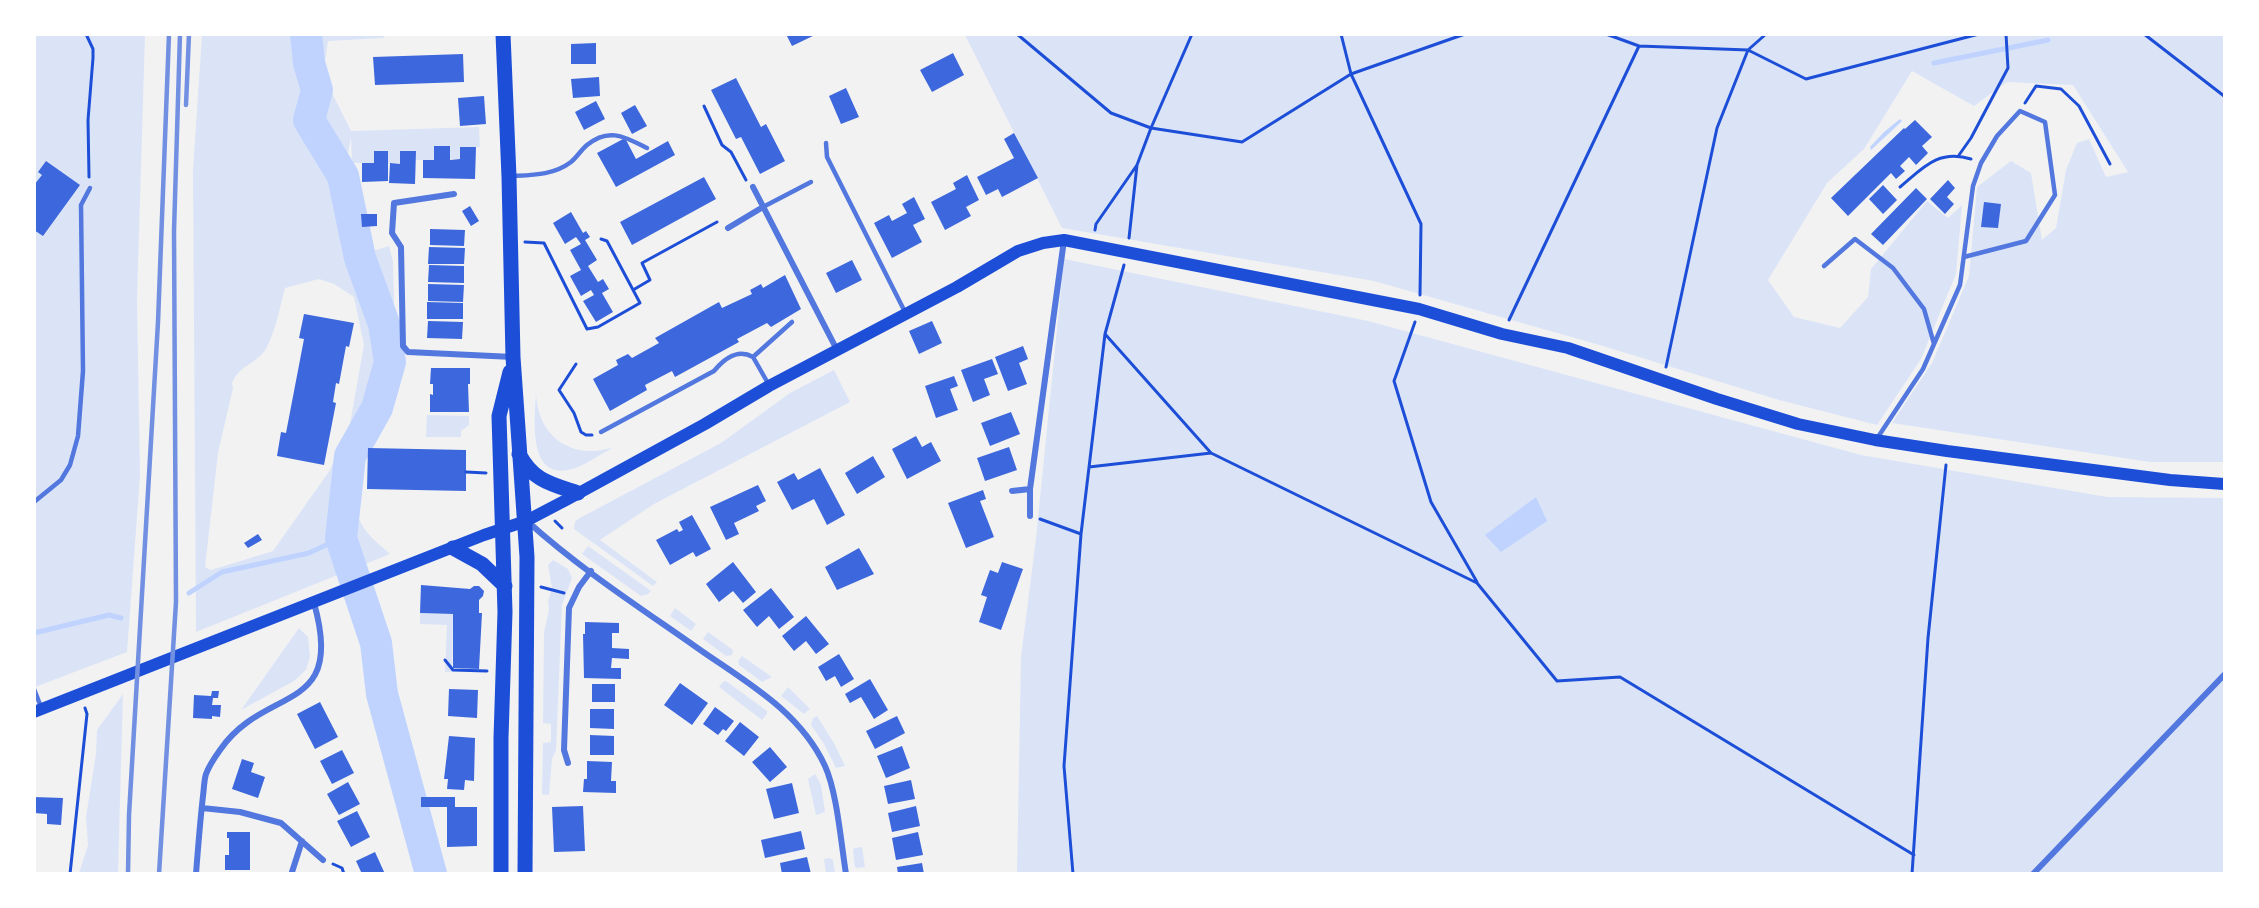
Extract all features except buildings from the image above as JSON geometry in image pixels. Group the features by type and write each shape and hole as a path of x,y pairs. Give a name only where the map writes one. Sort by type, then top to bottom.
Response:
{"main road":[{"path":"503,34 513,357 526,521 528,627 525,873"},
{"path":"38,711 526,521 705,424 769,386 906,314 1018,250 1064,240 1419,309 1502,334 1568,348 1798,424 1875,440 1947,451 2170,480 2224,484"},
{"path":"501,873 505,586 499,416 513,357"},
{"path":"519,454 524,464 540,479 578,493"},
{"path":"453,548 482,564 505,586"}],"street":[{"path":"753,187 837,350"},
{"path":"454,194 394,203 392,233 401,247 403,346 408,352 513,357"},
{"path":"728,228 763,207"},
{"path":"1030,516 1030,489 1064,240"},
{"path":"1012,491 1030,489"},
{"path":"526,521 591,571 773,701 802,728 821,758 830,780 846,873"},
{"path":"568,763 564,750 569,608 579,587 591,571"},
{"path":"196,873 206,775 229,738 248,723 304,688 318,670 322,651 315,603"},
{"path":"2032,873 2224,675"},
{"path":"202,808 240,812 281,823 322,860"},
{"path":"292,872 302,841"}],"lane":[{"path":"1875,440 1923,369 1960,285 1973,186 1981,163 1997,136 2020,111 2045,122 2055,195 2026,241 1964,257"},
{"path":"509,177 555,171 571,162 587,145 602,135 620,135 647,148"},
{"path":"826,143 827,157 906,314"},
{"path":"763,207 811,182"},
{"path":"34,502 61,480 70,465 78,436 83,371 81,205 90,188"},
{"path":"1824,266 1855,239 1893,268 1924,309 1934,344"},
{"path":"753,357 792,322"},
{"path":"602,432 714,371 722,361 729,357 742,353 753,357 769,386"},
{"path":"34,689 38,711"}],"path":[{"path":"86,34 93,49 88,120 90,188"},
{"path":"1017,34 1111,113 1151,128 1242,142 1351,74 1465,34"},
{"path":"1092,247 1096,224 1137,165 1192,34"},
{"path":"1341,34 1351,74 1421,224 1419,309 1394,381 1431,501 1477,583 1557,681 1620,677 1914,855"},
{"path":"1606,34 1639,46 1748,50 1806,79 1979,34"},
{"path":"1663,380 1717,128 1748,50 1766,34"},
{"path":"1959,156 2008,68 2006,34"},
{"path":"2144,34 2224,96"},
{"path":"1502,334 1639,46"},
{"path":"2020,111 2036,86 2061,89 2079,106 2110,164"},
{"path":"704,106 722,145 731,152 747,182 753,187"},
{"path":"1900,187 1932,160 1959,156 1981,163"},
{"path":"1073,873 1064,766 1081,534 1105,334 1127,254 1137,165"},
{"path":"633,290 650,280 642,263 723,219 728,228"},
{"path":"511,241 544,243 587,329 598,327 640,303 607,241 601,239"},
{"path":"1105,334 1211,453 1477,583"},
{"path":"576,364 561,384 560,393 574,413 581,432 588,436 602,432"},
{"path":"1912,873 1928,638 1947,451"},
{"path":"1089,467 1211,453"},
{"path":"1030,516 1081,534"},
{"path":"552,588 565,594"},
{"path":"445,660 453,670 504,671"},
{"path":"70,873 87,714 81,695"}],"shaded area":[{"path":"34,35 145,35 137,299 140,476 127,652 35,687"},
{"path":"202,35 385,35 384,38 328,41 324,68 331,91 351,131 479,127 480,147 461,148 460,159 450,159 450,146 434,146 434,160 416,160 415,152 400,164 388,164 388,151 374,151 374,163 352,163 351,137 348,154 359,228 373,251 389,246 393,262 396,380 381,421 365,438 348,435 364,345 354,297 334,284 319,279 285,288 267,347 259,357 235,377 232,383 233,388 218,453 205,567 211,570 273,551 330,470 337,453 364,452 356,487 358,515 367,532 390,554 196,632 193,170"},
{"path":"965,35 2224,35 2224,462 2150,462 1892,423 1932,363 1969,276 1977,187 2011,161 2031,173 2042,240 2056,228 2066,170 2077,143 2089,139 2106,177 2128,172 2073,85 2007,82 1974,106 1912,71 1864,149 1827,183 1768,280 1794,317 1840,328 1868,297 1871,269 1927,201 1948,218 1962,205 1956,274 1921,359 1877,425 1779,400 1603,346 1374,281 1062,228"},
{"path":"1064,259 1368,321 1861,455 2107,497 2224,498 2224,873 1017,874 1021,657 1036,538"},
{"path":"834,370 850,402 654,504 600,540 657,582 653,586 574,529 578,519 721,443 790,393"},
{"path":"536,392 543,422 560,442 584,451 599,451 614,447 568,470 555,470 546,464 536,443"},
{"path":"427,415 469,416 469,425 461,431 461,437 426,437"},
{"path":"588,546 651,591 641,596 582,554"},
{"path":"553,560 568,569 572,578 562,605 556,750 552,759 549,795 542,794 543,743 551,742 551,724 543,723 544,632 552,588 548,565"},
{"path":"675,608 696,624 691,631 670,616"},
{"path":"420,613 453,614 452,672 445,672 447,625 420,624"},
{"path":"299,628 308,637 310,657 306,670 294,681 241,710"},
{"path":"708,632 733,650 732,655 726,656 703,639"},
{"path":"742,656 772,677 762,682 739,665 738,661"},
{"path":"726,681 767,711 762,720 719,687"},
{"path":"788,687 810,709 804,714 781,696"},
{"path":"123,694 118,873 79,873 88,845 86,817 96,754 97,730"},
{"path":"817,716 845,766 836,768 811,725 813,718"},
{"path":"815,774 821,785 825,812 816,815 808,779"},
{"path":"862,847 865,867 857,868 853,851 854,848"},
{"path":"824,859 833,860 835,873 826,873"}],"water":[{"path":"1900,119 1902,121 1871,150 1870,147 1884,132"},
{"path":"1536,497 1547,521 1501,552 1485,535"}],"waterway":[{"path":"306,34 309,63 317,90 309,120 343,176 360,258 384,324 390,362 377,408 350,456 341,538 376,643 382,694 431,874"},
{"path":"1934,63 2048,40"},
{"path":"189,593 222,572 309,553 341,538"},
{"path":"34,633 109,615 121,618"}],"railway":[{"path":"128,874 129,815 158,322 169,34"},
{"path":"159,874 176,602 174,231 180,34"},
{"path":"186,105 189,34"}]}
